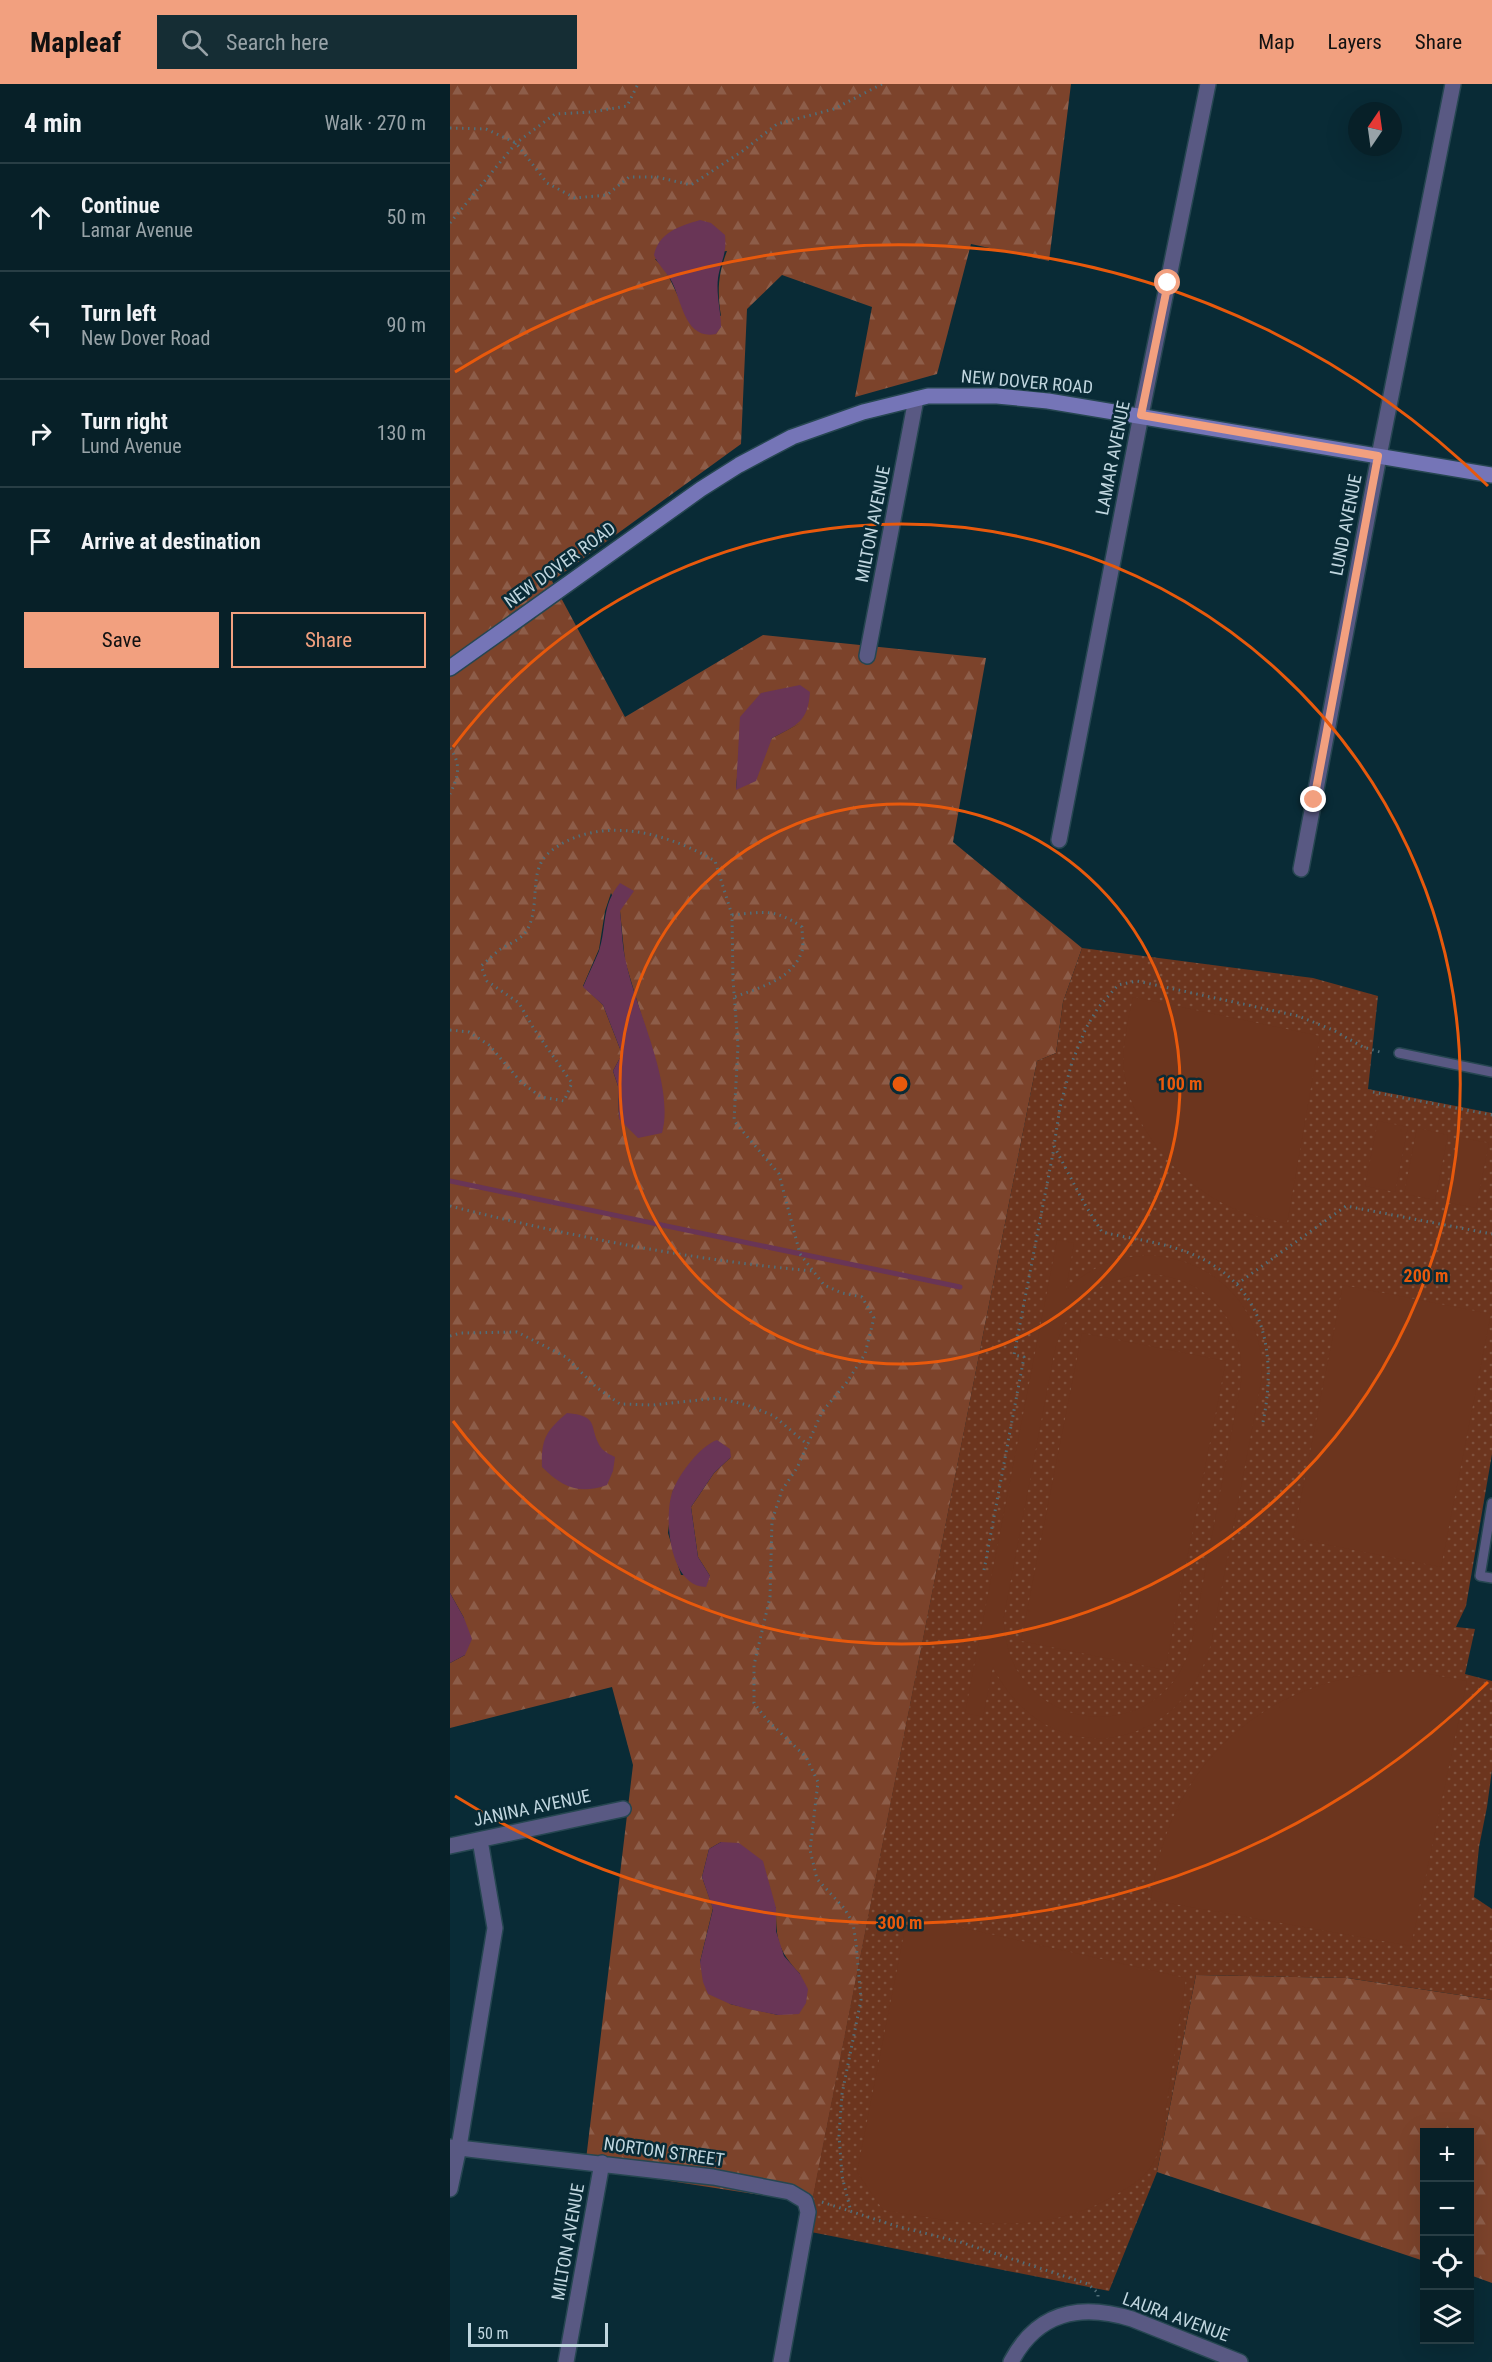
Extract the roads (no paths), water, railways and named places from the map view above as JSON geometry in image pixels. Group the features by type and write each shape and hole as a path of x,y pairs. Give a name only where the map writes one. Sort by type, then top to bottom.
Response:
{"street":[{"name":"LAMAR AVENUE","path":"1059,840 1208,84"},
{"name":"LUND AVENUE","path":"1301,868 1378,456 1453,84"},
{"name":"NEW DOVER ROAD","path":"450,668 659,518 767,448 863,412 916,399 951,395 997,396 1048,401 1492,475"},
{"name":"MILTON AVENUE","path":"867,657 916,399"},
{"name":"JANINA AVENUE","path":"450,1846 623,1809"},
{"path":"450,2189 455,2147 495,1928 480,1840"},
{"name":"NORTON STREET","path":"455,2147 713,2177 790,2192 805,2201 808,2212 781,2362"},
{"name":"MILTON AVENUE","path":"566,2362 602,2163"},
{"name":"LAURA AVENUE","path":"1011,2362 1028,2335 1065,2313 1079,2311 1114,2313 1240,2362"}],"lane":[{"path":"1399,1053 1492,1072"},
{"path":"1492,1503 1480,1576 1492,1578"}],"waterway":[{"path":"450,1181 960,1287"}]}
